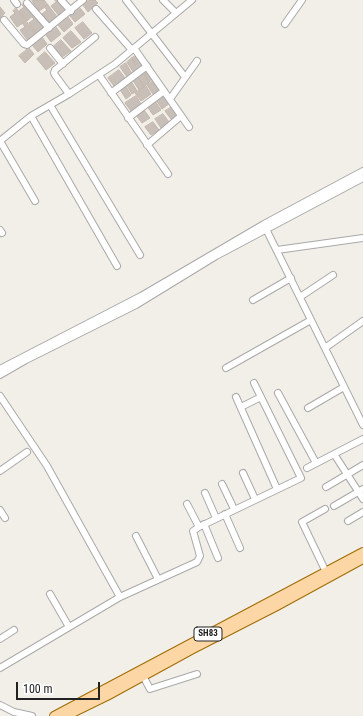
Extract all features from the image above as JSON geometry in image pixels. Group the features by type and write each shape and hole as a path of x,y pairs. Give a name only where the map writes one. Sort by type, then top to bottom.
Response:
{"main road":[{"name":"SH83","path":"66,716 107,696 183,651 363,552"},
{"name":"SH83","path":"54,716 363,559"}],"street":[{"path":"61,0 70,11"},
{"path":"4,20 24,44 28,45 82,0"},
{"path":"126,0 184,78"},
{"path":"162,0 176,14"},
{"path":"35,201 0,141 31,116 99,75 192,0"},
{"path":"285,24 302,0"},
{"path":"27,2 49,28"},
{"path":"96,9 147,66 189,127"},
{"path":"69,94 54,72 95,37"},
{"path":"50,48 63,64"},
{"path":"170,99 197,60"},
{"path":"111,93 147,66"},
{"path":"99,75 168,174"},
{"path":"128,118 164,91"},
{"path":"50,105 140,255"},
{"path":"31,116 117,266"},
{"path":"147,145 181,116"},
{"path":"0,369 141,296 363,171"},
{"path":"0,375 24,361 136,305 265,226 363,178"},
{"path":"265,226 363,425"},
{"path":"277,250 363,238"},
{"path":"300,297 333,275"},
{"path":"253,300 291,278"},
{"path":"226,368 311,320"},
{"path":"325,348 363,321"},
{"path":"0,668 120,597 197,562 200,559 200,556 192,534 193,531 234,509 302,478 254,382"},
{"path":"308,408 344,387"},
{"path":"278,393 316,463"},
{"path":"0,396 47,466 120,597"},
{"path":"236,397 277,489"},
{"path":"241,407 261,397"},
{"path":"307,468 363,439"},
{"path":"0,471 27,452"},
{"path":"336,457 347,474 361,491 363,499"},
{"path":"326,487 363,465"},
{"path":"243,473 255,499"},
{"path":"222,484 234,509"},
{"path":"334,506 361,491"},
{"path":"205,493 216,518"},
{"path":"187,504 218,558"},
{"path":"325,509 302,522 326,572"},
{"path":"0,510 5,518"},
{"path":"348,521 363,512"},
{"path":"225,514 240,548"},
{"path":"136,536 158,579"},
{"path":"50,594 70,627"},
{"path":"0,639 14,630"},
{"path":"143,676 150,689 197,674"},
{"path":"0,704 14,712 32,716"}],"building":[{"path":"44,0 48,5 39,11 32,1"},
{"path":"55,0 60,0 67,9 59,16 51,6 56,2"},
{"path":"89,0 95,0 98,3 88,12 83,5"},
{"path":"26,2 35,14 27,21 19,11 24,7 22,5"},
{"path":"48,5 58,18 49,24 42,14 47,10 45,8"},
{"path":"0,7 5,13 0,18"},
{"path":"16,8 26,21 17,27 10,17 15,13 13,11"},
{"path":"80,8 85,14 75,22 70,16"},
{"path":"35,14 45,27 36,33 29,23 34,19 32,17"},
{"path":"68,17 73,24 64,32 58,25"},
{"path":"27,22 36,34 28,41 20,30 25,27 23,24"},
{"path":"83,22 92,33 84,39 75,28"},
{"path":"56,27 61,34 51,42 46,35"},
{"path":"71,31 81,42 72,48 63,38"},
{"path":"42,37 47,44 38,52 32,45"},
{"path":"61,40 71,51 62,57 53,47"},
{"path":"29,48 34,54 25,63 19,56"},
{"path":"45,52 55,63 46,70 37,59"},
{"path":"138,55 144,65 139,68 132,58"},
{"path":"132,58 138,69 133,72 127,62"},
{"path":"126,63 132,74 127,77 120,67"},
{"path":"147,68 154,78 149,82 143,71"},
{"path":"119,70 125,78 114,86 108,78"},
{"path":"143,72 149,83 144,86 137,76"},
{"path":"137,76 144,87 139,90 132,79"},
{"path":"155,80 161,88 153,94 147,85"},
{"path":"131,81 137,91 132,94 126,84"},
{"path":"125,85 131,95 126,99 119,88"},
{"path":"146,86 151,94 141,101 135,93"},
{"path":"165,95 170,103 162,109 156,100"},
{"path":"136,96 141,104 131,111 125,103"},
{"path":"155,101 161,110 153,115 147,106"},
{"path":"174,106 179,114 171,119 165,111"},
{"path":"144,110 150,118 142,123 136,115"},
{"path":"163,114 169,122 161,128 155,119"},
{"path":"153,122 159,130 151,135 145,127"}]}
